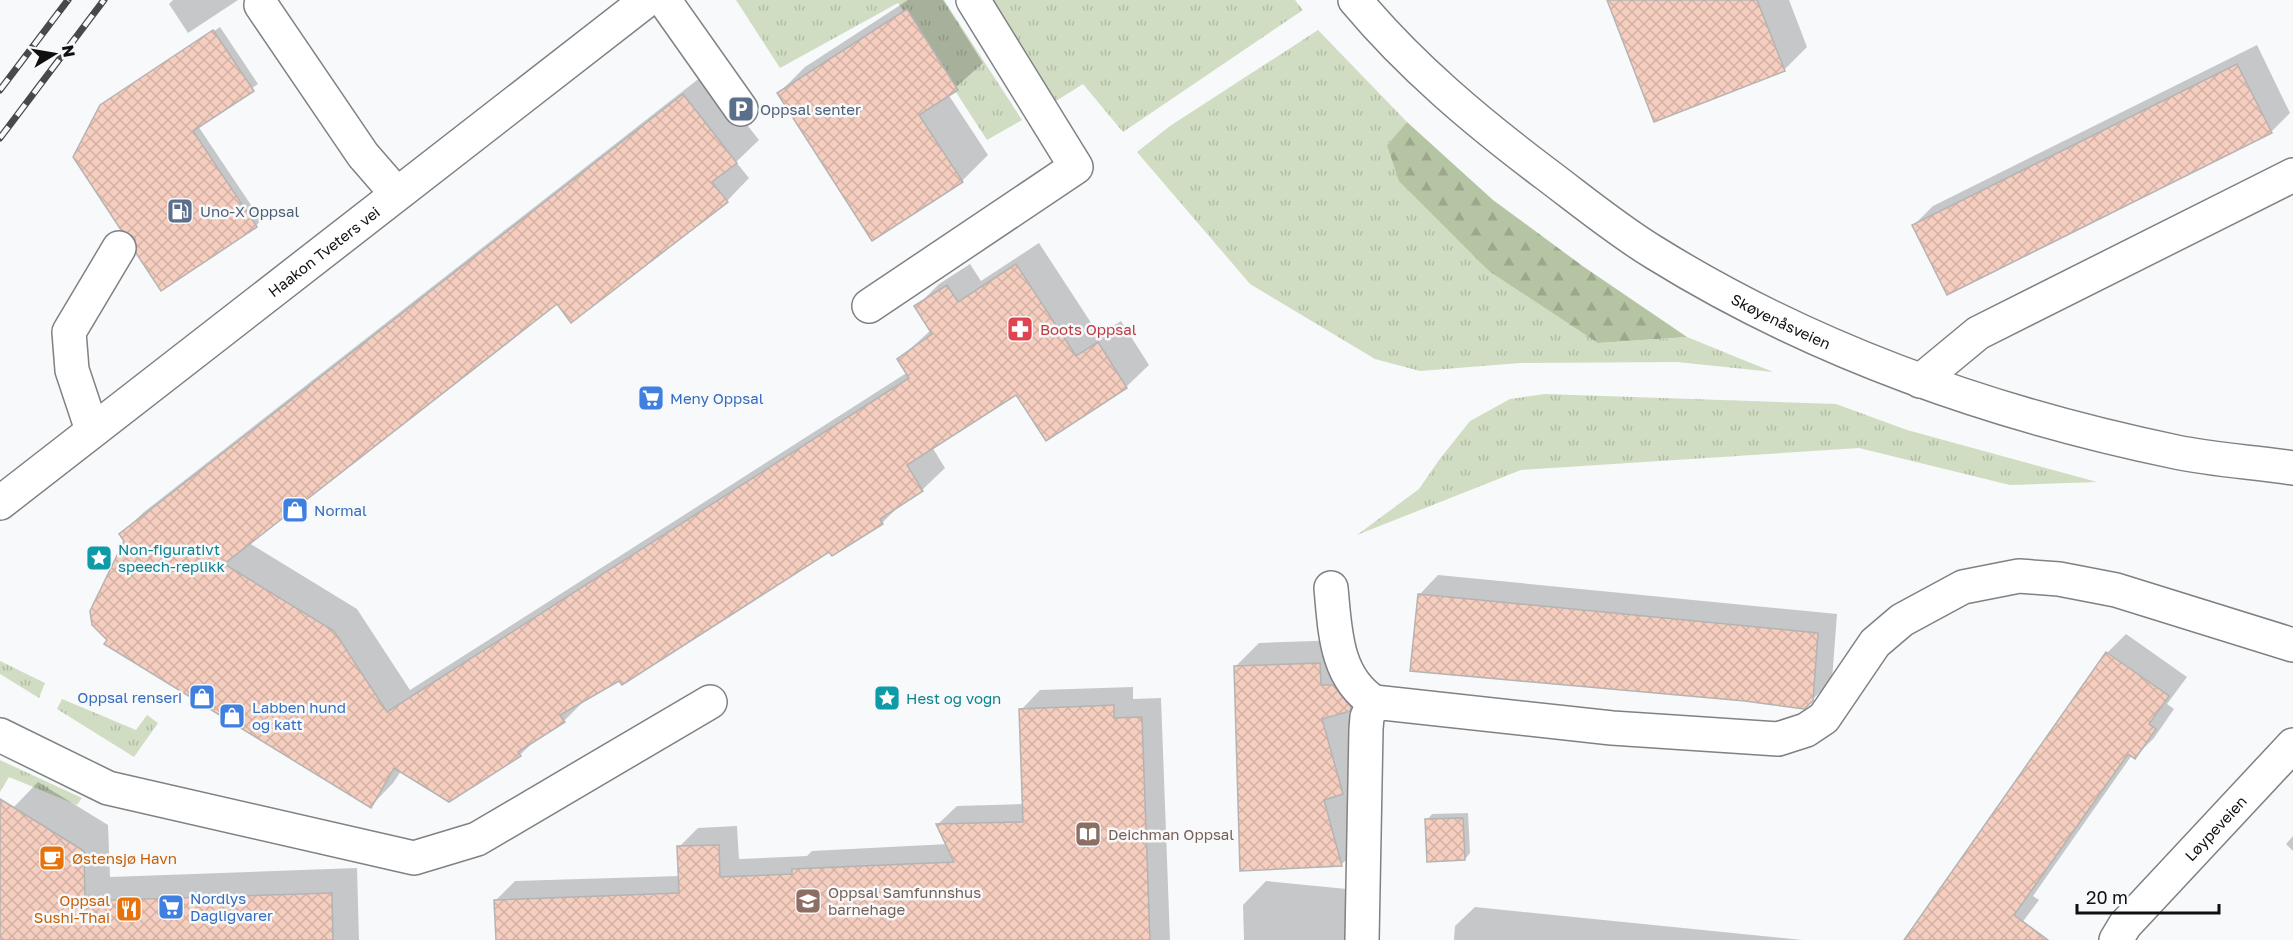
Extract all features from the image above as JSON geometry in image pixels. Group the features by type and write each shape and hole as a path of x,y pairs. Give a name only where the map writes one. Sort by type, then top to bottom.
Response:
{"street":[{"name":"Haakon Tveters vei","path":"0,503 647,0"},
{"path":"664,0 741,109"},
{"path":"869,306 1076,167 973,0"},
{"name":"Skøyenåsveien","path":"1355,0 1376,24 1457,104 1646,248 1739,301 1833,346 1920,381 2039,419 2177,453 2293,468"},
{"path":"261,5 363,155 396,193"},
{"path":"1920,381 1978,333 2293,175"},
{"path":"92,430 72,370 69,332 119,248"},
{"path":"1331,588 1340,658 1361,693 1374,702 1612,728 1778,739 1806,730 1824,718 1875,643 1902,620 1963,587 2019,576 2059,579 2116,590 2293,645"},
{"path":"0,735 108,788 414,858 477,839 710,702"},
{"path":"1362,940 1366,729 1367,717 1374,702"},
{"name":"Løypeveien","path":"2116,940 2125,925 2293,745"}],"green space":[{"path":"736,0 944,0 1022,120 987,140 898,3 780,68"},
{"path":"989,0 1295,0 1303,10 1123,132 1083,84 1053,103"},
{"path":"1318,30 1407,122 1387,145 1598,343 1687,337 1773,372 1677,362 1520,363 1420,371 1375,359 1250,284 1137,152 1170,126"},
{"path":"1407,122 1493,200 1584,267 1687,337 1598,343 1489,271 1399,181 1387,145"},
{"path":"1545,394 1836,404 1907,430 2097,482 2010,485 1859,448 1521,470 1357,535 1419,489 1470,421 1510,399"},
{"path":"0,661 45,683 39,698 0,674"},
{"path":"62,699 136,730 147,715 158,723 134,757 57,709"},
{"path":"0,760 82,798 77,805 9,777 0,792"}],"building":[{"path":"1607,0 1757,0 1785,71 1654,122"},
{"path":"907,9 958,90 919,115 963,182 872,241 777,93"},
{"path":"213,30 254,91 193,131 257,227 161,291 136,253 135,238 121,230 73,157 100,105"},
{"path":"2237,64 2272,133 1947,295 1912,225"},
{"path":"683,94 737,163 712,182 728,202 571,323 557,304 224,564 334,631 387,712 909,378 897,359 932,334 914,306 947,285 958,302 1016,264 1076,356 1098,342 1127,388 1046,441 1016,395 907,465 923,491 880,519 883,524 832,556 829,552 622,685 619,681 560,715 565,722 518,752 521,756 449,802 394,768 371,808 104,644 107,640 92,625 90,611 124,541 119,534"},
{"path":"1418,594 1818,633 1813,701 1804,709 1745,701 1410,671"},
{"path":"2106,652 2169,696 2149,724 2156,729 2135,759 2128,754 2014,915 2048,940 1904,940"},
{"path":"1320,663 1321,685 1333,685 1351,707 1350,711 1322,719 1343,794 1324,800 1342,866 1240,871 1234,666"},
{"path":"1114,705 1114,718 1142,717 1150,940 496,940 494,900 679,893 677,846 719,845 720,877 792,874 792,869 954,862 936,824 1023,822 1019,709"},
{"path":"0,799 84,851 85,901 332,893 333,940 0,940"},
{"path":"1463,818 1465,860 1427,862 1425,819"}],"railway":[{"path":"0,90 68,0"},
{"path":"0,138 104,0"}],"place":[{"name":"Oppsal senter","path":"741,109"},
{"name":"Uno-X Oppsal","path":"180,211"},
{"name":"Boots Oppsal","path":"1020,329"},
{"name":"Meny Oppsal","path":"651,398"},
{"name":"Normal","path":"295,510"},
{"name":"Non-figurativt speech-replikk","path":"99,558"},
{"name":"Oppsal renseri","path":"202,697"},
{"name":"Hest og vogn","path":"887,698"},
{"name":"Labben hund og katt","path":"232,716"},
{"name":"Deichman Oppsal","path":"1088,834"},
{"name":"Østensjø Havn","path":"52,858"},
{"name":"Oppsal Samfunnshus barnehage","path":"808,901"},
{"name":"Nordlys Dagligvarer","path":"171,907"},
{"name":"Oppsal Sushi-Thai","path":"129,909"}]}
